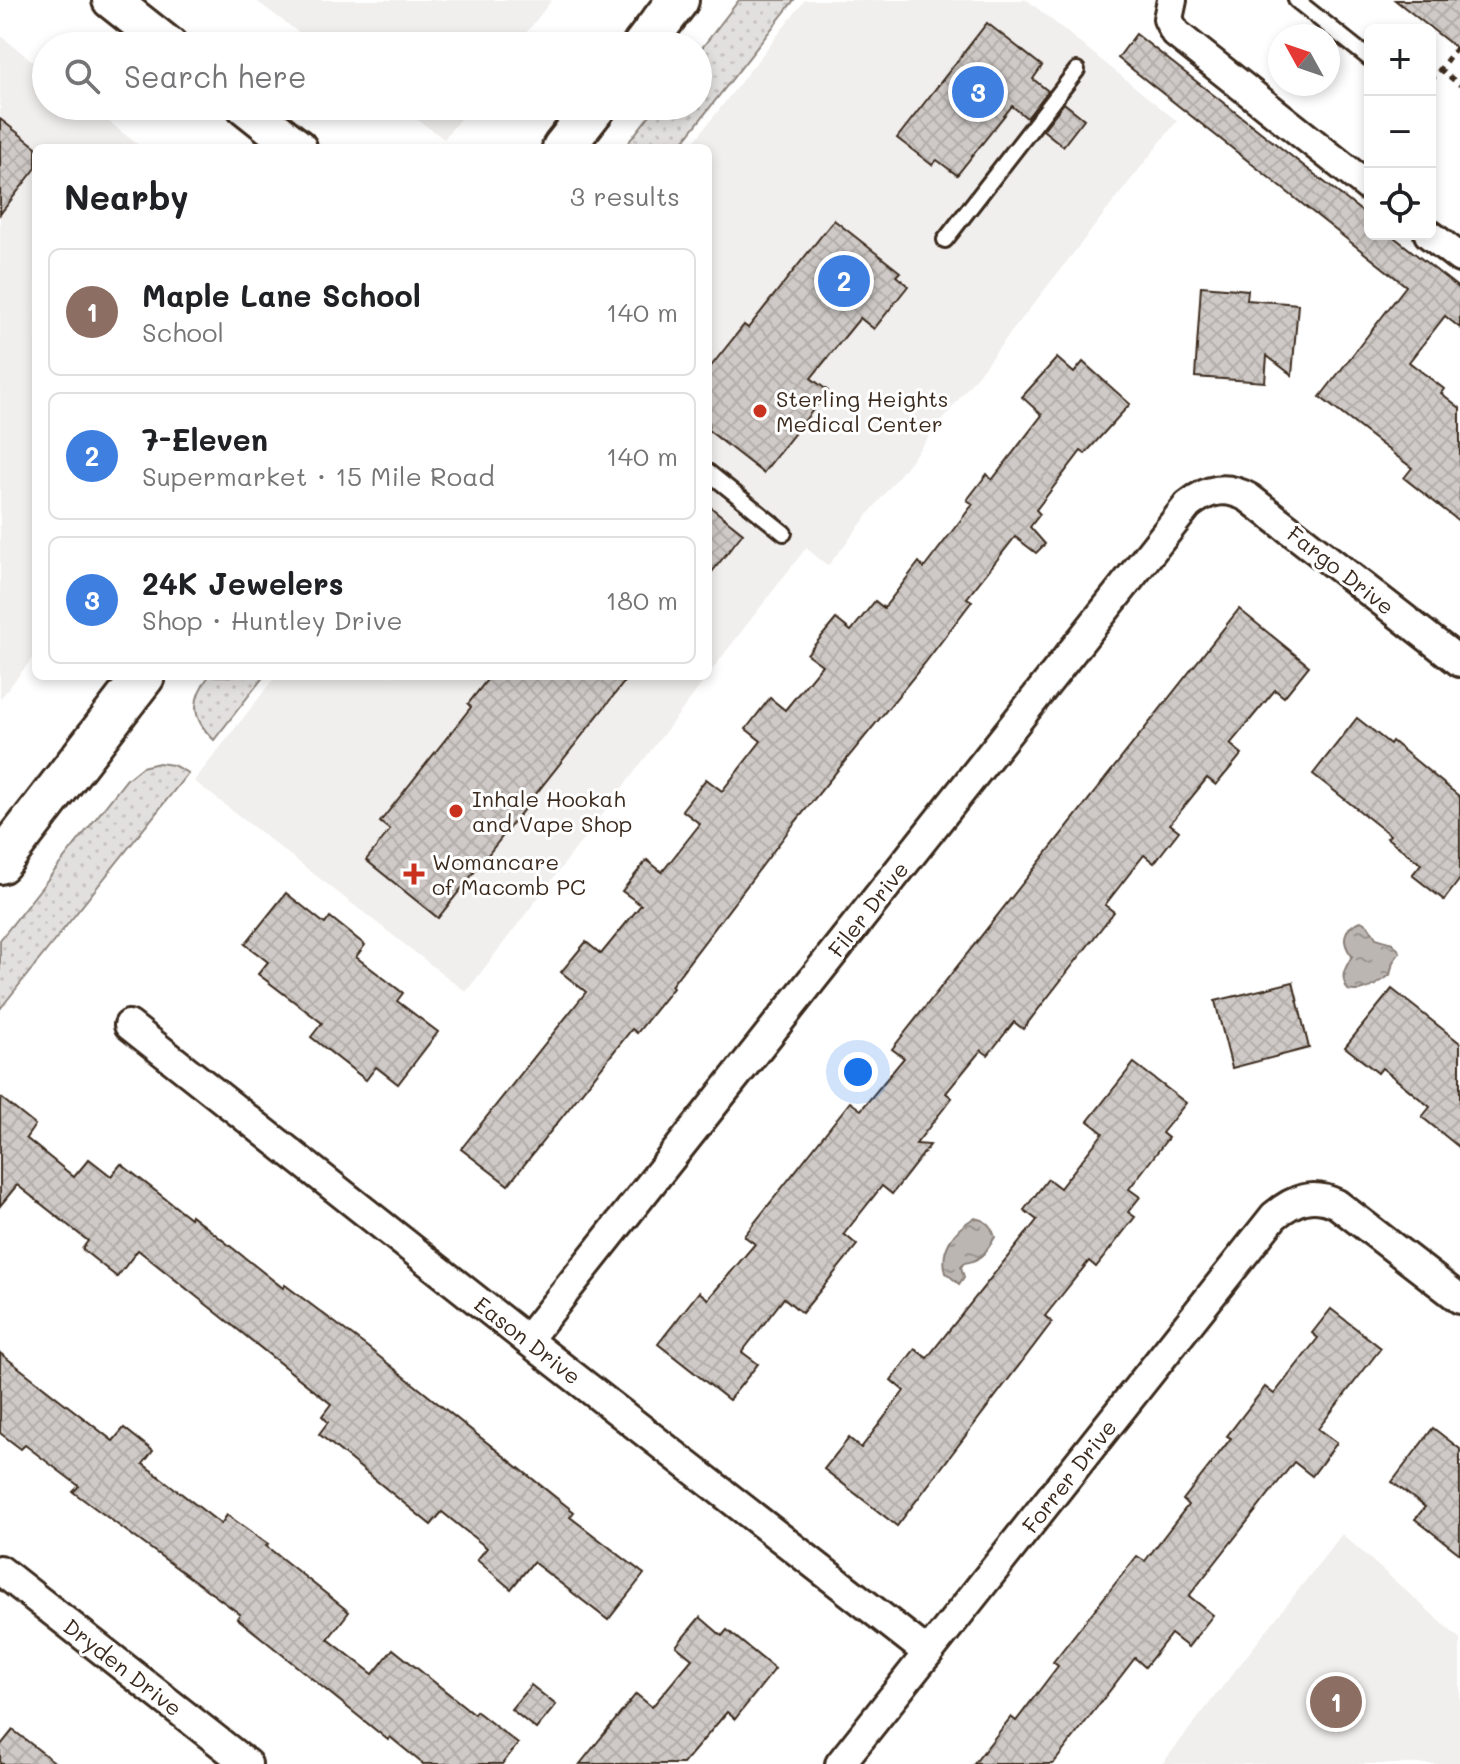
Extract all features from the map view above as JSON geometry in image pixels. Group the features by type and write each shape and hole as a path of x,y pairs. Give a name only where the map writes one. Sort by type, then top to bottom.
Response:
{"main road":[{"path":"654,32 678,0"},
{"path":"566,144 585,120"},
{"path":"0,863 141,680"}],"street":[{"path":"111,0 151,32"},
{"path":"1170,10 1175,33 1187,44 1364,183"},
{"path":"263,120 293,144"},
{"path":"1436,239 1460,258"},
{"name":"Fargo Drive","path":"1218,489 1236,491 1249,498 1460,662"},
{"name":"Filer Drive","path":"527,1340 1188,505 1201,495 1218,489"},
{"name":"Eason Drive","path":"129,1025 928,1653"},
{"name":"Forrer Drive","path":"840,1764 1274,1216 1289,1204 1306,1198 1324,1198 1337,1204 1460,1299"},
{"name":"Dryden Drive","path":"0,1570 247,1764"}],"lane":[{"path":"1296,0 1364,54"},
{"path":"945,240 1077,70"},
{"path":"712,475 784,533"}],"path":[{"path":"1436,74 1456,48"},
{"path":"1440,69 1460,85"}],"shaded area":[{"path":"255,0 552,0 527,32 298,32"},
{"path":"739,0 794,0 712,105 712,35"},
{"path":"805,0 1027,0 1177,121 828,566 806,548 712,670 712,144 692,144"},
{"path":"0,35 32,61 32,120 107,120 137,144 32,144 32,659 0,699"},
{"path":"418,120 459,120 444,139"},
{"path":"646,120 700,120 681,144 627,144"},
{"path":"206,680 261,680 214,740 201,725 196,709"},
{"path":"273,680 705,680 466,992 194,781"},
{"path":"159,763 173,765 188,773 0,1009 0,940 127,779 142,767"},
{"path":"1342,1534 1460,1639 1460,1764 1162,1764"}],"water":[{"path":"1361,921 1368,925 1376,938 1393,943 1400,952 1393,962 1390,975 1370,987 1354,991 1348,990 1344,980 1344,972 1352,956 1345,936 1350,927"},
{"path":"974,1218 988,1224 995,1237 982,1255 964,1263 961,1267 964,1277 959,1284 946,1273 945,1256 955,1234"}],"building":[{"path":"1395,0 1460,0 1460,51 1436,32 1436,24 1426,24"},
{"path":"987,23 1042,66 1033,79 1048,91 1027,118 1012,106 957,175 937,160 932,165 897,138"},
{"path":"1136,34 1364,213 1364,240 1398,240 1460,289 1460,328 1445,316 1409,362 1444,389 1441,393 1460,408 1460,522 1404,478 1412,468 1320,397 1406,286 1118,58"},
{"path":"1064,103 1084,119 1063,146 1043,130"},
{"path":"0,119 32,144 32,173 0,214"},
{"path":"834,220 900,272 896,276 908,286 874,329 860,318 811,378 828,391 763,473 712,433 712,365 744,325 748,328"},
{"path":"1201,286 1248,290 1247,300 1298,304 1292,375 1267,356 1265,382 1195,377"},
{"path":"1057,358 1074,373 1083,362 1130,404 1085,454 1081,451 1036,510 1040,514 1030,527 1045,544 1036,553 1015,537 967,598 972,601 925,663 793,825 671,986 673,988 637,1033 632,1029 508,1185 461,1149 586,992 561,972 586,942 601,954 641,905 622,891 647,860 662,872 700,824 682,810 706,779 722,791 761,741 746,729 770,698 785,710 822,665 807,654 836,619 851,631 875,601 884,608 919,562 924,568 973,504 967,500 987,474 992,480 1042,415 1022,397"},
{"path":"712,508 743,533 712,572"},
{"path":"1239,609 1309,666 1284,697 1275,690 1230,744 1242,754 1216,785 1207,778 1170,824 1179,831 1154,863 1144,855 1105,905 1114,912 1023,1029 1014,1022 988,1055 981,1050 946,1093 952,1098 916,1144 930,1145 892,1194 882,1186 844,1234 857,1245 802,1313 784,1298 742,1352 758,1364 729,1400 658,1344 699,1292 708,1299 755,1244 744,1236 850,1102 861,1110 904,1058 892,1049"},
{"path":"487,680 626,680 438,918 366,860 390,830 380,822 471,707 468,704"},
{"path":"1357,718 1390,744 1392,741 1460,797 1460,879 1444,900 1412,875 1421,864 1387,838 1390,835 1313,774"},
{"path":"286,893 325,924 330,917 365,945 356,957 403,993 397,1001 438,1032 398,1084 376,1067 366,1080 311,1037 322,1023 258,974 268,962 245,944"},
{"path":"1293,982 1309,1048 1232,1068 1215,1001"},
{"path":"1392,989 1460,1043 1460,1148 1422,1117 1430,1107 1382,1068 1378,1073 1345,1047"},
{"path":"1134,1063 1186,1103 1162,1133 1168,1138 1129,1189 1140,1197 1128,1212 1135,1217 1096,1267 1089,1261 1045,1316 1052,1322 897,1526 824,1469 849,1438 861,1448 904,1391 891,1380 915,1349 927,1358 1037,1220 1024,1210 1048,1179 1060,1188 1103,1133 1088,1121"},
{"path":"0,1097 35,1125 26,1138 74,1177 89,1159 111,1176 121,1164 283,1288 285,1285 366,1346 574,1512 570,1517 644,1574 608,1620 533,1562 511,1589 477,1560 487,1548 442,1512 431,1525 319,1434 328,1422 322,1416 331,1404 138,1250 117,1277 82,1249 88,1241 17,1185 0,1206"},
{"path":"1331,1309 1381,1348 1318,1429 1337,1443 1312,1476 1294,1462 1189,1596 1213,1615 1188,1647 1171,1634 1145,1667 1135,1658 1053,1764 974,1764 1011,1717 1016,1721 1058,1666 1053,1662 1137,1556 1145,1561 1188,1505 1183,1500 1231,1438 1227,1436 1265,1387 1274,1394 1318,1338 1312,1333"},
{"path":"0,1353 113,1441 124,1428 153,1451 143,1464 221,1524 227,1515 268,1544 266,1546 349,1612 328,1639 373,1674 393,1649 474,1714 476,1711 518,1744 502,1764 423,1764 390,1737 388,1740 237,1618 240,1614 73,1492 79,1486 25,1445 21,1449 0,1433"},
{"path":"1433,1428 1460,1449 1460,1554 1415,1519 1425,1507 1392,1482"},
{"path":"700,1617 722,1636 727,1630 775,1669 735,1719 727,1712 683,1764 580,1764 636,1694 652,1707 692,1659 676,1646"},
{"path":"531,1685 556,1705 536,1729 511,1709"},
{"path":"13,1730 57,1764 0,1764 0,1746"}],"place":[{"name":"24K Jewelers","path":"978,92"},
{"name":"7-Eleven","path":"844,281"},
{"name":"Sterling Heights Medical Center","path":"760,411"},
{"name":"Inhale Hookah and Vape Shop","path":"456,811"},
{"name":"Womancare of Macomb PC","path":"414,874"},
{"name":"Maple Lane School","path":"1336,1702"}]}
